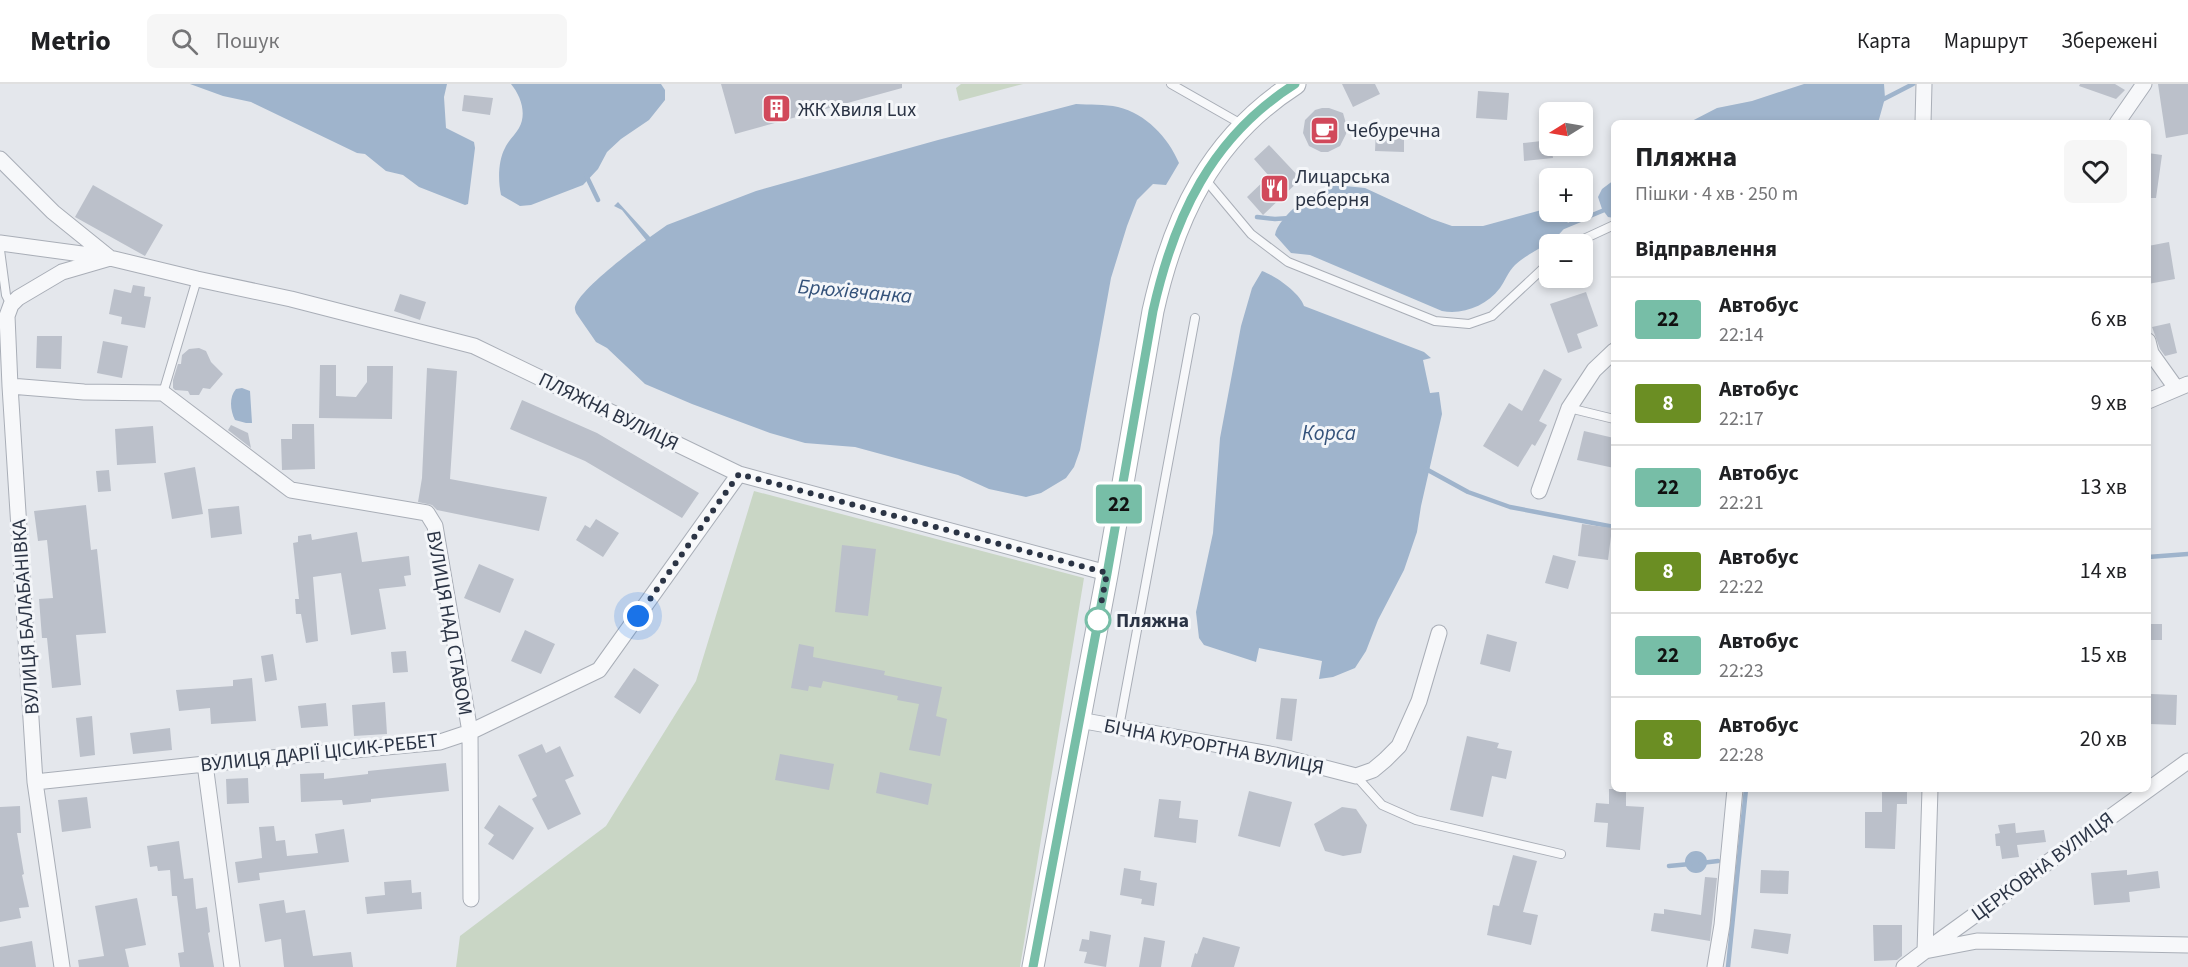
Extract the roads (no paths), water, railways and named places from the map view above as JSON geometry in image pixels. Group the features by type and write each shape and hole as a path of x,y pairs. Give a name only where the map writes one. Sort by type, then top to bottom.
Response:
{"main road":[{"path":"1033,967 1162,273 1184,213 1203,176 1243,125 1269,100 1295,84"}],"street":[{"path":"1923,120 1924,84"},
{"path":"2119,120 2144,84"},
{"name":"ПЛЯЖНА ВУЛИЦЯ","path":"2,166 53,212 110,258"},
{"name":"ПЛЯЖНА ВУЛИЦЯ","path":"0,243 110,258 291,299 474,346 739,474 1107,573"},
{"path":"11,305 18,298 62,272 110,258"},
{"name":"ВУЛИЦЯ БАЛАБАНІВКА","path":"11,305 7,316 10,386 35,782 62,967"},
{"path":"2151,353 2182,386 2151,399"},
{"path":"1539,491 1569,408 1594,370 1611,354"},
{"path":"10,386 84,392 163,393"},
{"name":"ВУЛИЦЯ НАД СТАВОМ","path":"163,393 291,490 427,513 435,526 470,732 471,899"},
{"name":"ВУЛИЦЯ ДАРІЇ ЦІСИК-РЕБЕТ","path":"35,782 440,742 470,732 599,670 739,474"},
{"path":"1356,776 1372,770 1399,746 1419,702 1439,633"},
{"name":"БІЧНА КУРОРТНА ВУЛИЦЯ","path":"1079,720 1275,755 1356,776"},
{"name":"ЦЕРКОВНА ВУЛИЦЯ","path":"2151,788 2188,761"},
{"path":"205,764 232,967"},
{"path":"1715,967 1722,925 1736,792"},
{"path":"1930,792 1925,951 1977,941 2188,945"},
{"name":"ЦЕРКОВНА ВУЛИЦЯ","path":"1904,967 2145,792"}],"lane":[{"path":"1171,84 1243,125"},
{"path":"1203,176 1251,234 1288,262 1435,321 1468,324 1492,316 1539,272"},
{"path":"1593,235 1611,226"},
{"path":"0,250 6,295 11,305"},
{"path":"163,393 197,279"},
{"path":"1119,727 1195,318"},
{"path":"1569,408 1611,418"},
{"path":"1356,776 1382,805 1416,820 1561,854"}],"water":[{"path":"190,84 447,84 444,97 446,128 474,142 468,204 465,205 419,187 403,175 386,171 365,154 357,153 251,102 223,96"},
{"path":"511,84 661,84 665,90 665,100 649,120 621,139 607,152 598,169 583,185 531,205 520,206 501,195 499,184 503,153 519,128 523,117 518,94"},
{"path":"1804,84 1884,84 1885,98 1879,120 1694,120 1717,108 1752,101"},
{"path":"1076,104 1113,106 1138,115 1155,128 1169,144 1179,163 1166,185 1153,184 1137,200 1111,278 1080,450 1074,467 1066,478 1041,493 1026,497 989,489 958,475 855,447 805,443 770,433 692,404 645,384 607,348 596,342 576,313 576,304 588,289 646,240 622,210 614,206 618,202 650,237 667,225 756,191"},
{"path":"1611,182 1611,218 1602,209 1598,197 1602,189"},
{"path":"1335,185 1365,188 1452,226 1483,226 1539,211 1539,222 1568,222 1559,234 1539,234 1539,248 1515,265 1500,288 1488,300 1474,308 1458,312 1442,311 1310,255 1291,253 1275,235 1278,227 1299,204 1327,187"},
{"name":"Корса","path":"1262,271 1286,285 1304,306 1424,352 1431,358 1423,360 1430,393 1439,392 1442,414 1417,532 1404,570 1378,620 1366,651 1355,668 1333,677 1319,679 1322,661 1259,648 1256,662 1204,645 1199,638 1196,612 1213,533 1220,438 1241,326 1252,288"},
{"path":"242,388 250,391 252,423 235,420 232,412 232,396 236,389"},
{"path":"1692,851 1700,851 1707,858 1707,866 1700,873 1692,873 1685,866 1685,858"}],"waterway":[{"name":"Брюхівчанка","path":"1880,101 1913,84"},
{"name":"Брюхівчанка","path":"586,175 598,200"},
{"name":"Брюхівчанка","path":"1561,228 1611,207"},
{"name":"Брюхівчанка","path":"1257,217 1290,218"},
{"path":"1426,469 1468,492 1510,507 1611,526"},
{"path":"2151,557 2188,554"},
{"path":"1728,967 1746,792"},
{"path":"1701,863 1718,861"},
{"path":"1669,866 1690,864"}],"place":[{"name":"ЖК Хвиля Lux","path":"777,109"},
{"name":"Чебуречна","path":"1325,130"},
{"name":"Лицарська реберня","path":"1274,188"},
{"name":"Пляжна","path":"1098,620"}]}
